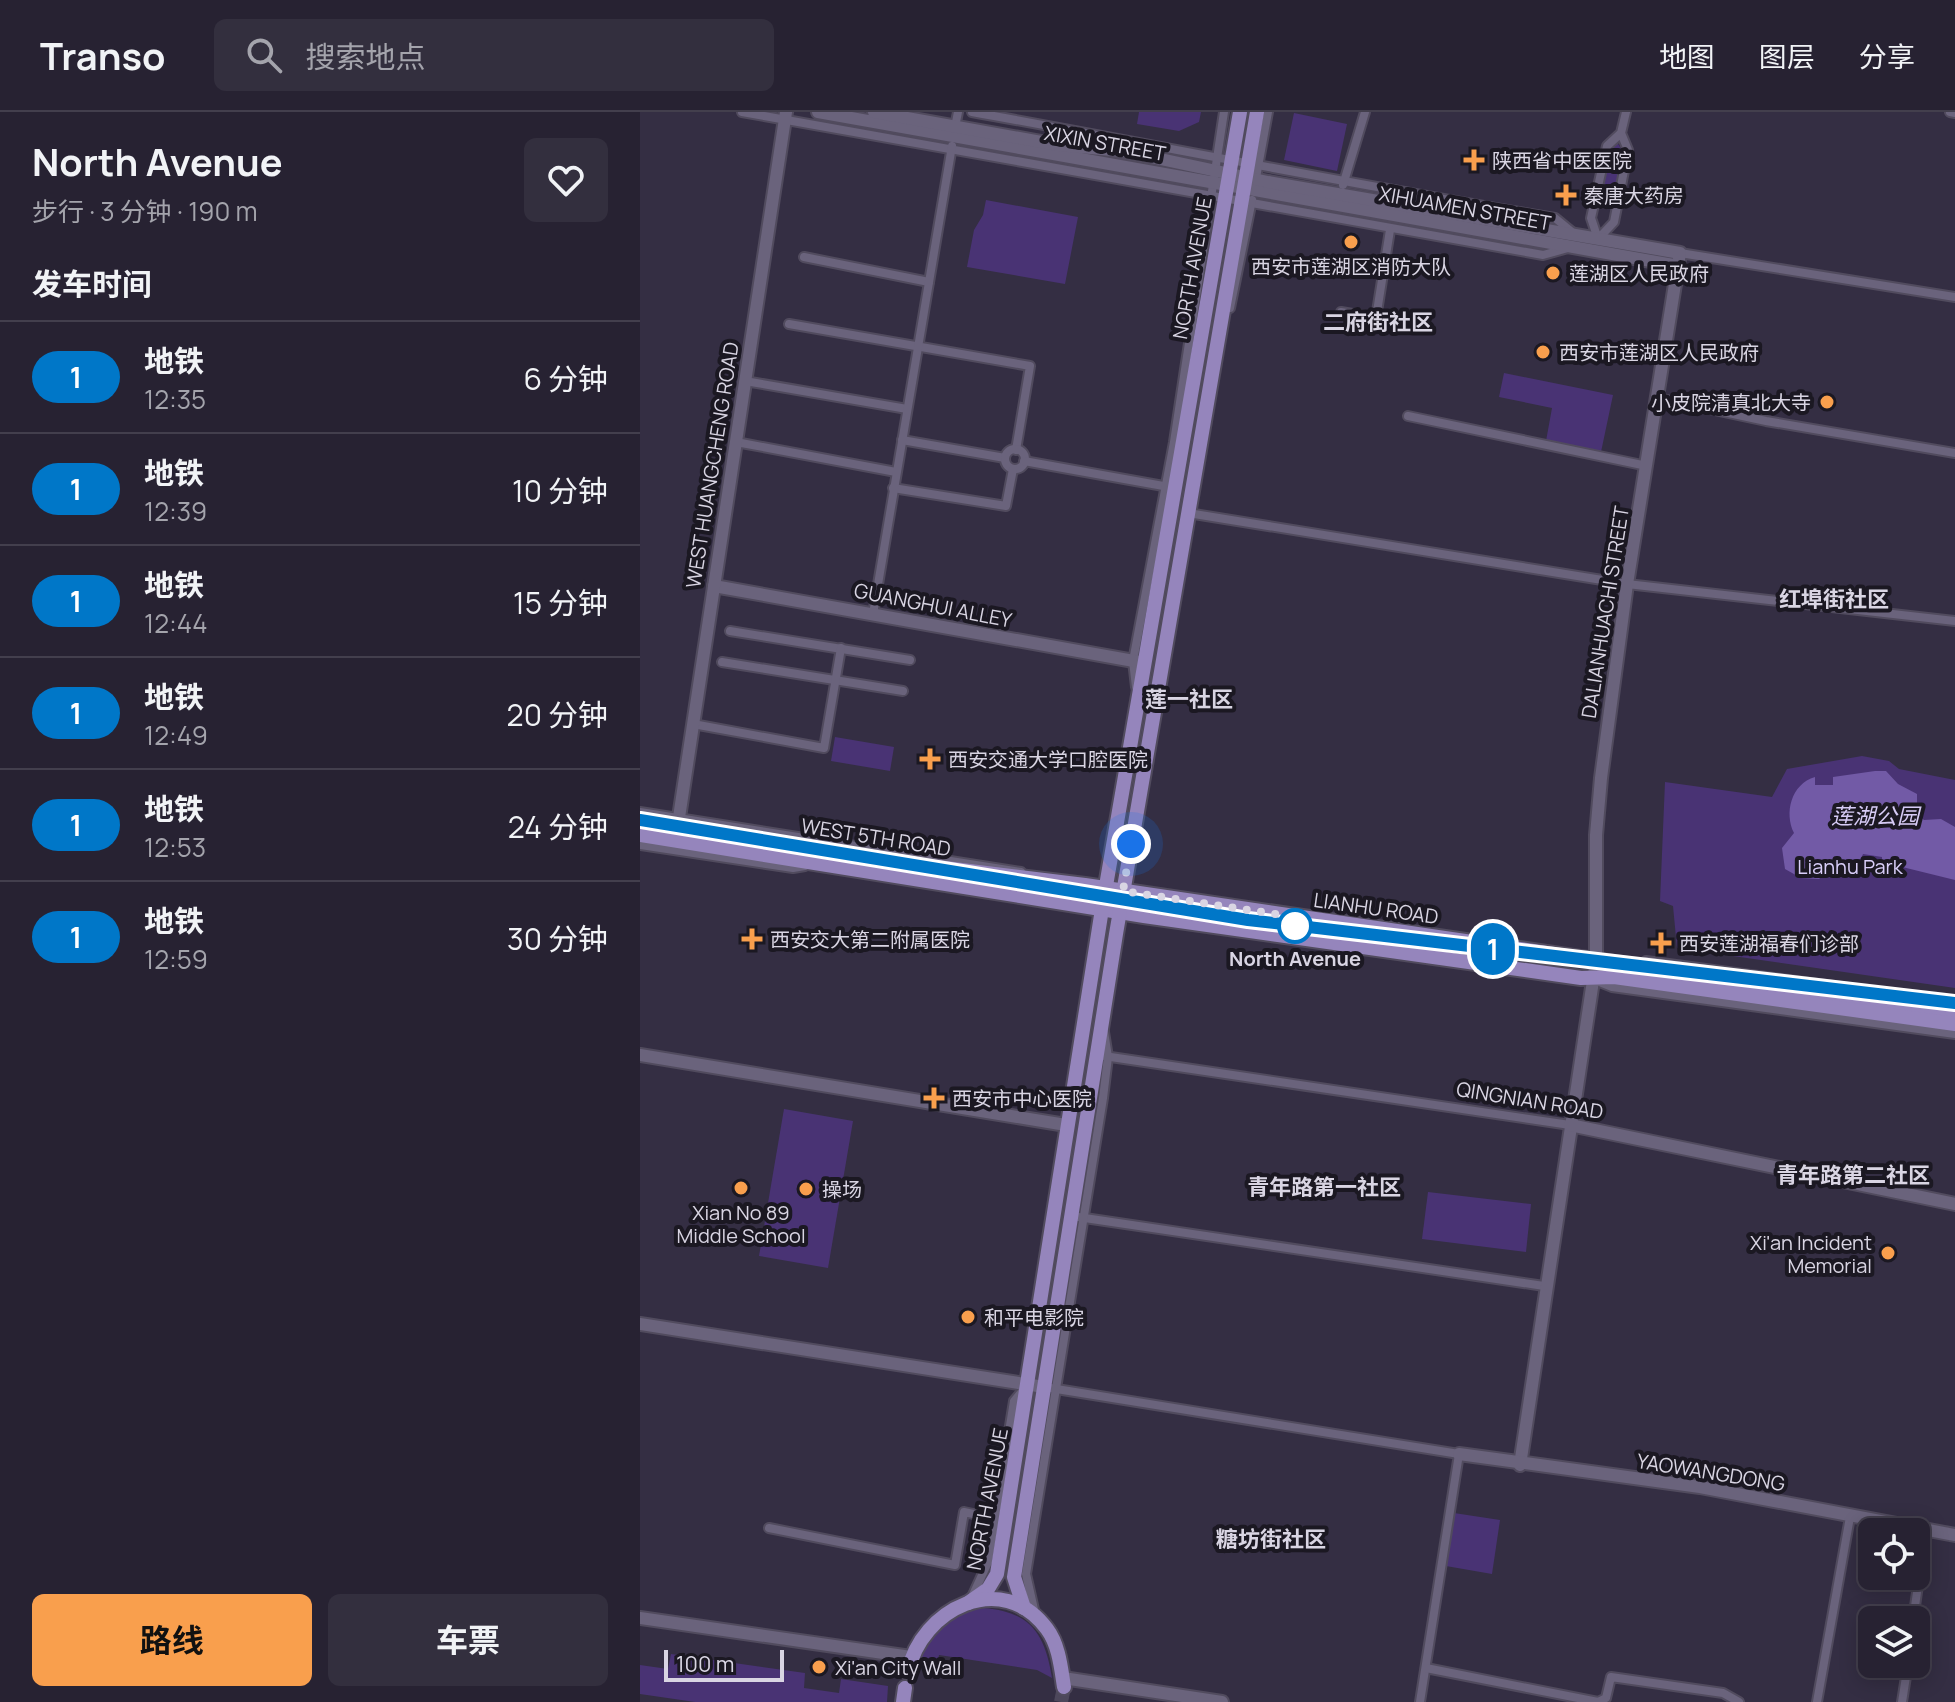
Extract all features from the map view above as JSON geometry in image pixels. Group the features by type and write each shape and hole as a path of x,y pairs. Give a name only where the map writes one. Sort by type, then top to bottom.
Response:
{"main road":[{"name":"NORTH AVENUE","path":"910,1665 928,1628 942,1615 988,1589 997,1574 1000,1520 1028,1385 1066,1125 1138,707 1139,662 1171,488 1220,178 1240,112"},
{"name":"NORTH AVENUE","path":"1029,1612 1014,1577 1051,1388 1102,1056 1102,1018 1189,513 1250,184 1257,112"},
{"name":"WEST 5TH ROAD","path":"640,819 678,821 1044,881 1106,888"},
{"name":"WEST 5TH ROAD","path":"640,835 1102,909"},
{"name":"LIANHU ROAD","path":"1106,888 1955,1013"},
{"name":"LIANHU ROAD","path":"1102,909 1593,979 1614,977 1955,1024"},
{"name":"NORTH AVENUE","path":"968,1603 997,1599 1029,1612 1049,1631 1063,1683"}],"street":[{"path":"742,112 954,137"},
{"name":"XIXIN STREET","path":"818,112 1250,184"},
{"name":"XIXIN STREET","path":"874,112 954,137"},
{"path":"873,614 958,112"},
{"path":"972,112 1250,184 1390,230 1543,255 1575,241"},
{"path":"1220,178 1224,112"},
{"path":"1250,184 1268,112"},
{"path":"1342,188 1365,112"},
{"path":"1621,133 1628,150 1614,222 1598,239 1591,218 1607,146 1621,133 1626,112"},
{"name":"WEST HUANGCHENG ROAD","path":"678,821 785,116"},
{"name":"XIHUAMEN STREET","path":"1250,184 1342,188 1575,241 1598,239 1680,259"},
{"name":"XIHUAMEN STREET","path":"1250,184 1680,259"},
{"path":"1341,312 1376,318 1390,230"},
{"path":"804,257 929,282"},
{"path":"1680,259 1955,297"},
{"name":"DALIANHUACHI STREET","path":"1520,1465 1544,1286 1596,961 1599,806 1627,584 1680,259"},
{"path":"789,324 1030,366 1016,450"},
{"path":"745,381 907,409"},
{"path":"1658,398 1955,453"},
{"path":"1408,416 1647,466"},
{"path":"902,440 1005,458"},
{"path":"736,442 896,472"},
{"path":"1016,450 1023,454 1024,461 1020,468 1013,469 1006,465 1005,458 1009,451 1016,450"},
{"path":"1024,461 1171,488"},
{"path":"893,488 1006,506 1013,469"},
{"path":"1189,513 1627,584 1955,621"},
{"name":"GUANGHUI ALLEY","path":"714,586 1139,662"},
{"path":"730,631 910,660"},
{"path":"693,724 824,748 841,648"},
{"path":"722,662 903,691"},
{"path":"640,812 678,821"},
{"path":"640,845 793,868 819,863"},
{"path":"1596,961 1615,957 1955,1002"},
{"path":"1593,979 1612,987 1955,1034"},
{"path":"640,1055 1066,1125"},
{"name":"QINGNIAN ROAD","path":"1102,1056 1570,1125 1955,1204"},
{"path":"1077,1217 1544,1286"},
{"path":"640,1324 1459,1454 1420,1702"},
{"name":"YAOWANGDONG","path":"1459,1454 1520,1465 1700,1487 1858,1518"},
{"path":"769,1528 955,1565 964,1512 1000,1520"},
{"path":"1817,1702 1850,1517"},
{"name":"YAOWANGDONG","path":"1930,1531 1955,1535"},
{"path":"640,1618 910,1665"},
{"path":"1426,1668 1598,1702 1606,1698 1611,1677 1723,1693 1739,1702"},
{"path":"1902,1702 1906,1678"},
{"path":"1063,1683 1222,1702"}],"green space":[{"path":"1139,112 1201,112 1199,122 1179,131 1137,124"},
{"path":"1294,113 1347,124 1337,171 1284,160"},
{"path":"1617,142 1623,152 1614,206 1599,203 1609,150"},
{"path":"986,200 1078,217 1065,284 967,267 974,230 983,215"},
{"path":"1504,373 1613,395 1601,452 1546,441 1552,408 1499,397"},
{"path":"835,737 894,747 890,771 831,761"},
{"name":"Lianhu Park","path":"1862,756 1889,761 1899,769 1955,780 1955,988 1677,948 1673,906 1660,901 1665,782 1772,797 1787,769"},
{"name":"操场","path":"784,1109 853,1121 828,1268 759,1256"},
{"path":"1428,1192 1531,1204 1526,1252 1422,1239"},
{"path":"1454,1513 1500,1520 1492,1574 1446,1566"},
{"path":"984,1608 1013,1614 1033,1628 1045,1649 1052,1678 1037,1670 939,1655 936,1670 916,1664 927,1643 942,1626 961,1615"},
{"path":"671,1654 805,1673 804,1688 839,1693 841,1679 888,1686 887,1702 695,1702 640,1694 640,1665 668,1669"}],"water":[{"name":"莲湖公园","path":"1886,771 1898,784 1917,794 1917,814 1924,820 1941,819 1955,827 1955,880 1882,862 1882,857 1863,854 1861,859 1841,860 1819,879 1801,878 1785,869 1782,848 1794,833 1790,808 1800,786 1815,777 1815,785 1833,785 1833,777"}],"tunnel":[{"path":"1061,1702 1064,1687"}],"metro line":[{"name":"1","path":"640,820 1111,901 1248,920 1955,1003"}],"place":[{"name":"陕西省中医医院","path":"1474,160"},
{"name":"秦唐大药房","path":"1566,195"},
{"name":"西安市莲湖区消防大队","path":"1351,242"},
{"name":"莲湖区人民政府","path":"1553,273"},
{"name":"西安市莲湖区人民政府","path":"1543,352"},
{"name":"小皮院清真北大寺","path":"1827,402"},
{"name":"西安交通大学口腔医院","path":"930,759"},
{"name":"North Avenue","path":"1295,926"},
{"name":"西安交大第二附属医院","path":"752,939"},
{"name":"西安莲湖福春们诊部","path":"1661,943"},
{"name":"西安市中心医院","path":"934,1098"},
{"name":"Xian No 89 Middle School","path":"741,1188"},
{"name":"操场","path":"806,1189"},
{"name":"Xi'an Incident Memorial","path":"1888,1253"},
{"name":"和平电影院","path":"968,1317"},
{"name":"Xi'an City Wall","path":"819,1667"}],"district":[{"name":"二府街社区","path":"1378,322"},
{"name":"红埠街社区","path":"1834,599"},
{"name":"莲一社区","path":"1189,699"},
{"name":"青年路第二社区","path":"1853,1175"},
{"name":"青年路第一社区","path":"1324,1187"},
{"name":"糖坊街社区","path":"1271,1539"}],"route":[{"path":"1131,844 1123,891 1295,917 1295,926"}]}
